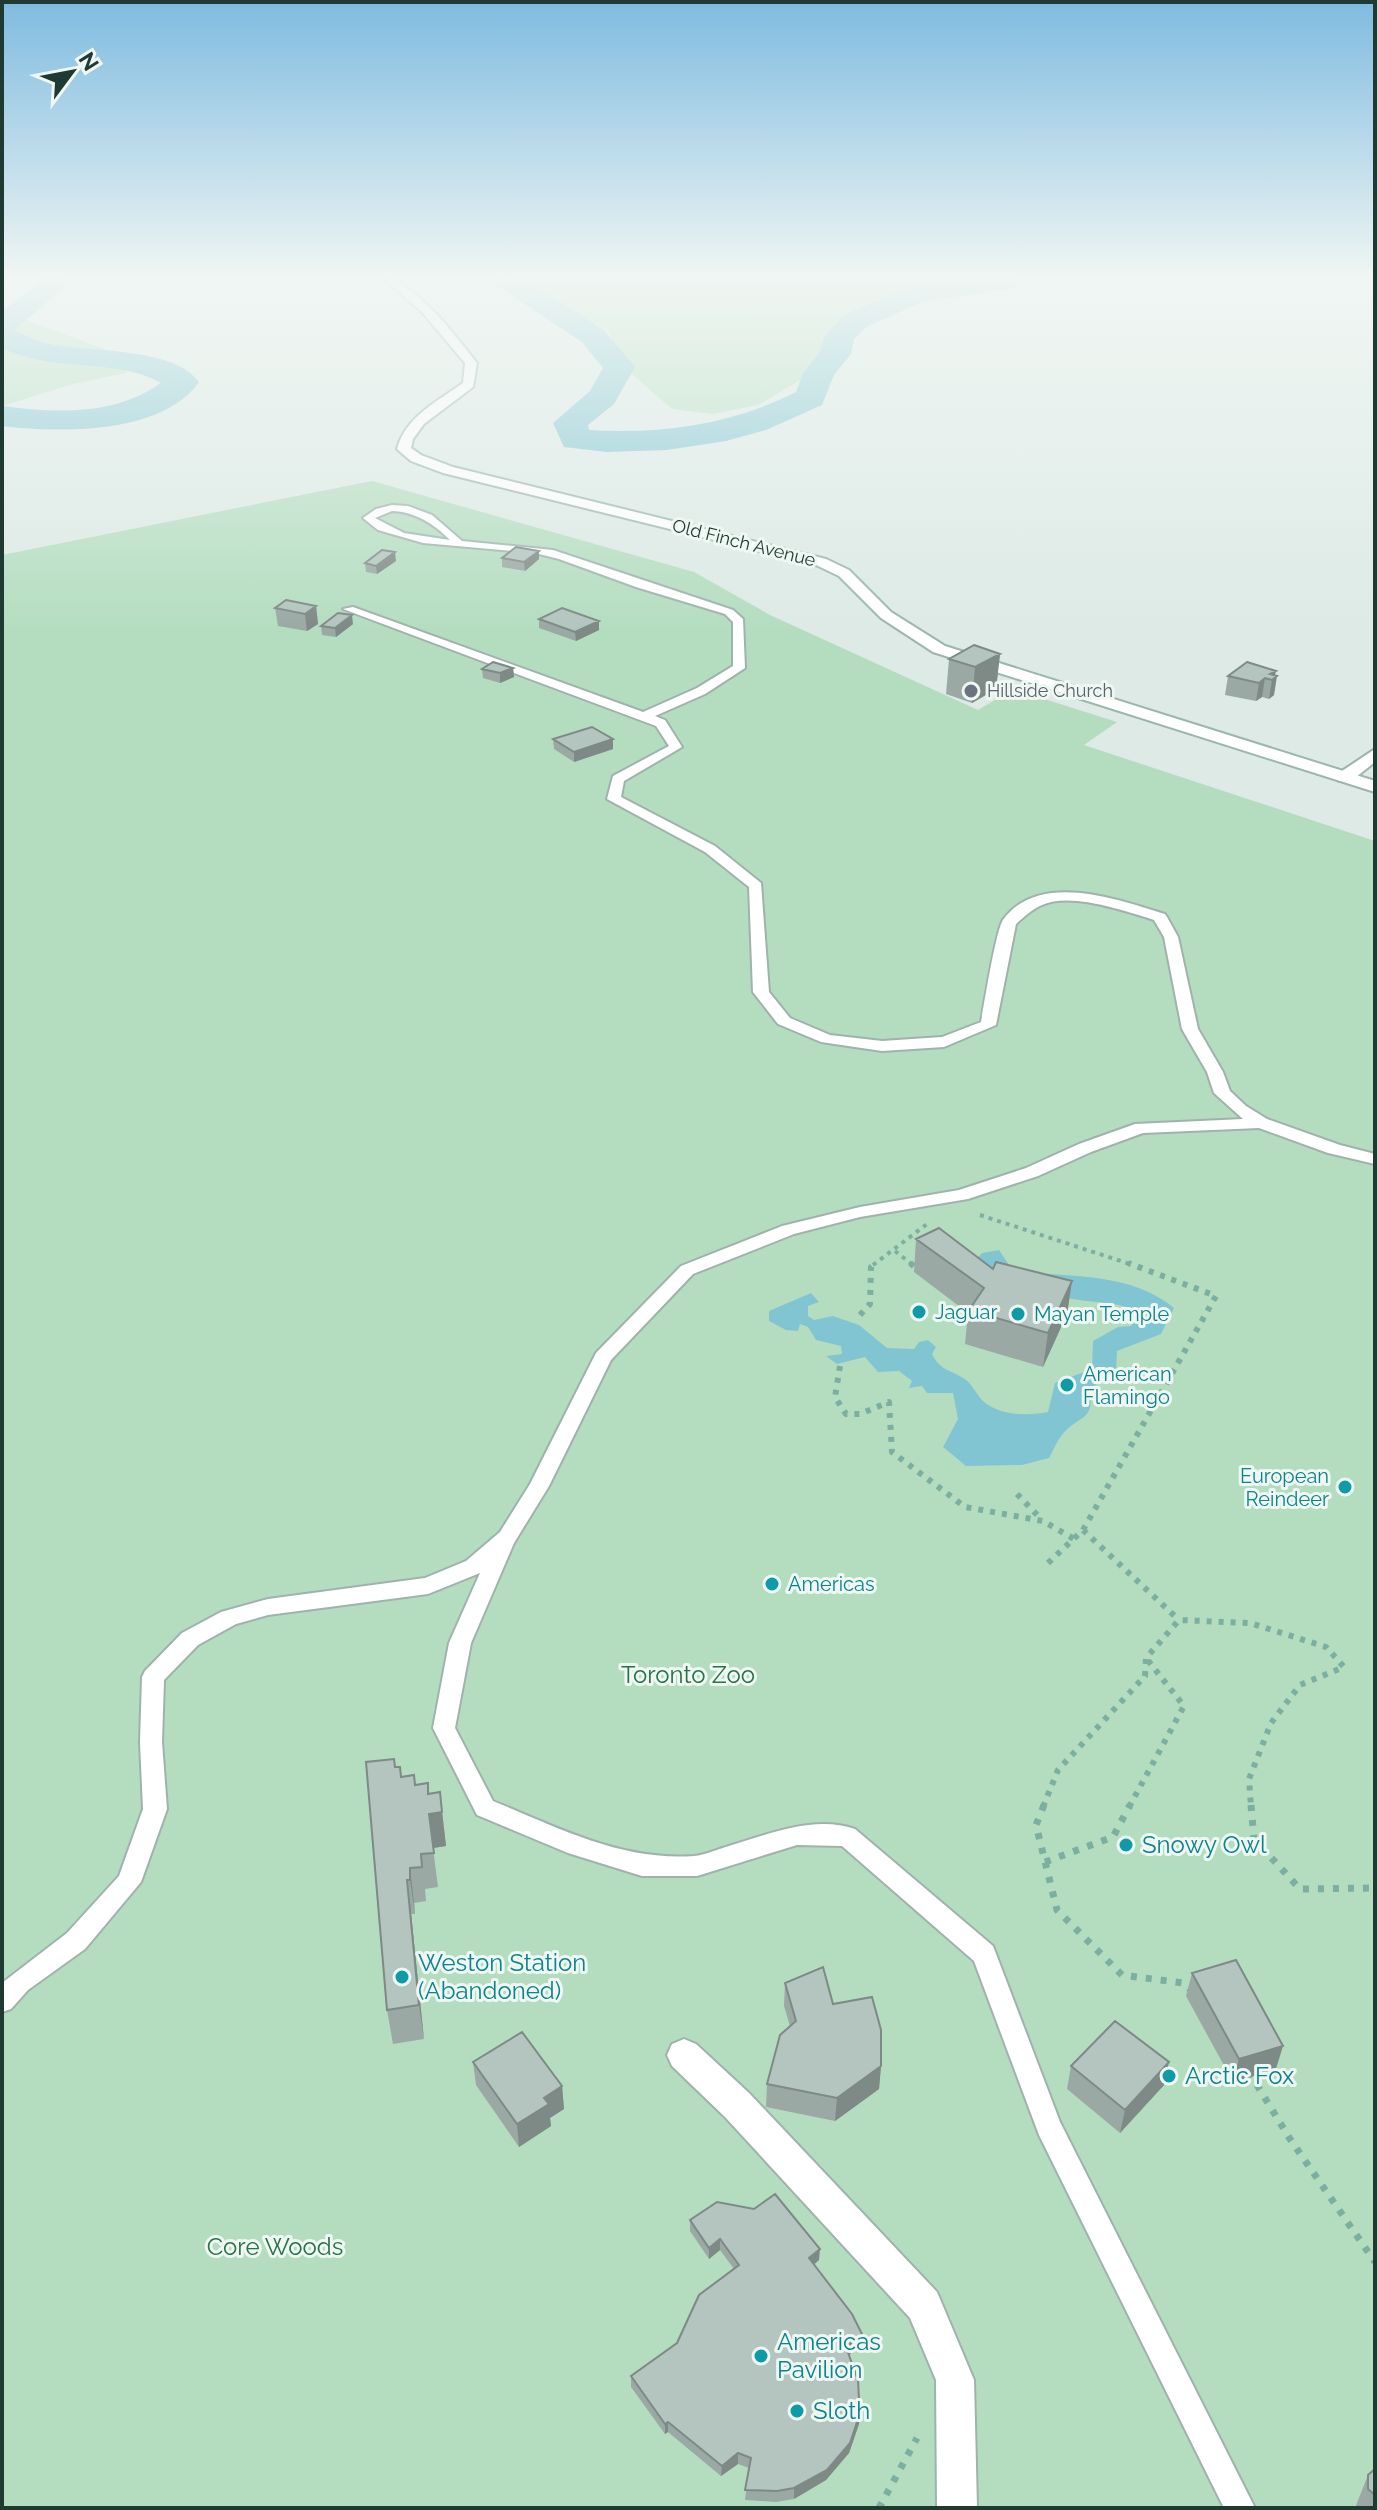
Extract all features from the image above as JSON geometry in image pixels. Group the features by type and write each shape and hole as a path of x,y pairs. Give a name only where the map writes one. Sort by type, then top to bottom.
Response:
{"street":[{"name":"Old Finch Avenue","path":"453,396 416,423 405,437 404,449 416,458 448,470 821,562 844,573 886,615 939,649 1375,787"},
{"path":"1345,777 1375,754"},
{"path":"684,2055 737,2105 924,2305 955,2380 957,2508"}],"lane":[{"path":"458,543 430,517 406,508 390,507 368,518 389,531 458,543 531,550 575,559 643,586 729,612 739,621 739,668 701,691 643,717"},
{"path":"349,609 661,723 676,747 618,779 614,799 710,849 756,886 761,992 784,1021 827,1039 882,1046 944,1042 988,1025 1009,922 1040,900 1073,898 1121,905 1160,917 1171,937 1190,1029 1215,1072 1222,1093 1240,1110 1261,1123 1334,1149 1375,1159"},
{"path":"1240,2508 1048,2126 984,1954 847,1836 797,1835 697,1866 642,1866 576,1846 485,1808 444,1728 460,1643 507,1537 539,1486 603,1357 687,1270 788,1230 860,1212 962,1195 1032,1172 1085,1148 1141,1128 1261,1123"},
{"path":"8,1985 76,1941 129,1882 155,1809 151,1742 153,1677 190,1639 229,1618 268,1607 428,1586 473,1567 507,1537"}],"path":[{"path":"968,1217 981,1214 1069,1242 1216,1296 1083,1530 1048,1563"},
{"path":"860,1315 870,1304 871,1267 928,1223 941,1221"},
{"path":"895,1251 918,1270"},
{"path":"840,1366 835,1397 846,1414 860,1414 889,1402 892,1452 965,1507 1043,1521"},
{"path":"1017,1494 1043,1521 1074,1539"},
{"path":"1083,1530 1179,1620 1250,1623 1326,1647 1344,1667 1300,1685 1271,1723 1249,1779 1254,1839 1300,1889 1375,1888"},
{"path":"1179,1620 1146,1658 1145,1676 1058,1770 1036,1825 1057,1910 1122,1975 1183,1983 1206,2002"},
{"path":"1045,1862 1113,1837 1184,1706 1146,1658"},
{"path":"1248,2070 1290,2139 1375,2262"},
{"path":"879,2508 917,2440 918,2425"}],"green space":[{"path":"2,396 34,396 2,406"},
{"path":"657,396 773,396 758,405 713,414 672,409"},
{"name":"Toronto Zoo","path":"372,481 694,572 770,615 978,710 1013,689 1117,722 1084,745 1375,841 1375,2508 2,2508 2,555"}],"water":[{"path":"999,1250 1013,1271 1118,1282 1156,1296 1174,1308 1161,1334 1117,1351 1116,1373 1090,1388 1088,1413 1068,1428 1049,1458 1022,1465 966,1466 943,1447 958,1419 953,1393 927,1393 922,1386 909,1388 912,1381 899,1371 878,1372 865,1357 837,1364 826,1356 842,1354 841,1346 816,1340 808,1327 800,1324 798,1331 786,1330 769,1321 769,1311 811,1293 819,1302 808,1306 808,1316 814,1320 833,1316 859,1325 887,1348 914,1349 919,1342 928,1340 936,1347 932,1354 939,1364 971,1384 989,1405 1014,1414 1048,1412 1055,1383 1092,1369 1093,1341 1118,1327 1131,1326 1138,1316 1135,1310 1127,1307 1055,1295 972,1264 982,1253"}],"building":[{"path":"516,547 539,551 524,562 502,558"},
{"path":"382,550 395,552 376,566 365,563"},
{"path":"286,600 316,606 305,614 275,608"},
{"path":"562,608 599,621 575,632 539,619"},
{"path":"338,613 352,615 335,628 321,626"},
{"path":"974,645 1000,654 975,667 949,659"},
{"path":"493,662 513,668 500,673 482,669"},
{"path":"1247,662 1276,671 1270,674 1277,676 1272,680 1265,678 1259,683 1228,676"},
{"path":"592,727 613,739 574,752 553,739"},
{"path":"939,1228 993,1269 996,1262 1072,1281 1048,1333 969,1310 984,1288 916,1239"},
{"name":"Weston Station (Abandoned)","path":"394,1759 395,1767 400,1767 401,1777 414,1775 415,1785 428,1783 428,1794 440,1792 442,1812 429,1814 434,1853 421,1854 422,1867 410,1868 410,1880 407,1880 419,2005 387,2010 366,1762"},
{"path":"1236,1960 1283,2046 1239,2059 1192,1973"},
{"path":"823,1967 833,2004 872,1997 881,2030 881,2066 837,2098 767,2084 780,2035 796,2021 785,1983"},
{"path":"1115,2021 1169,2062 1125,2110 1071,2066"},
{"path":"522,2032 562,2086 544,2098 549,2104 517,2124 473,2062"},
{"name":"Americas Pavilion","path":"775,2194 820,2249 809,2258 852,2314 862,2334 846,2347 858,2380 860,2413 850,2443 827,2470 794,2488 745,2490 751,2458 738,2453 722,2466 668,2422 665,2424 631,2376 677,2343 699,2295 739,2265 720,2239 709,2248 690,2220 717,2202 754,2209"},
{"path":"1375,2469 1375,2495 1368,2489 1368,2475"}],"waterway":[{"path":"2,416 49,420 97,418 120,414 164,396"},
{"path":"603,396 570,423 576,440 637,442 697,437 755,423 811,396"}],"place":[{"name":"Hillside Church","path":"971,691"},
{"name":"Jaguar","path":"919,1312"},
{"name":"Mayan Temple","path":"1018,1314"},
{"name":"American Flamingo","path":"1067,1385"},
{"name":"European Reindeer","path":"1345,1487"},
{"name":"Americas","path":"772,1584"},
{"name":"Snowy Owl","path":"1126,1845"},
{"name":"Weston Station (Abandoned)","path":"402,1977"},
{"name":"Arctic Fox","path":"1169,2076"},
{"name":"Americas Pavilion","path":"761,2356"},
{"name":"Sloth","path":"797,2411"}],"park label":[{"name":"Core Woods","path":"275,2247"}]}
